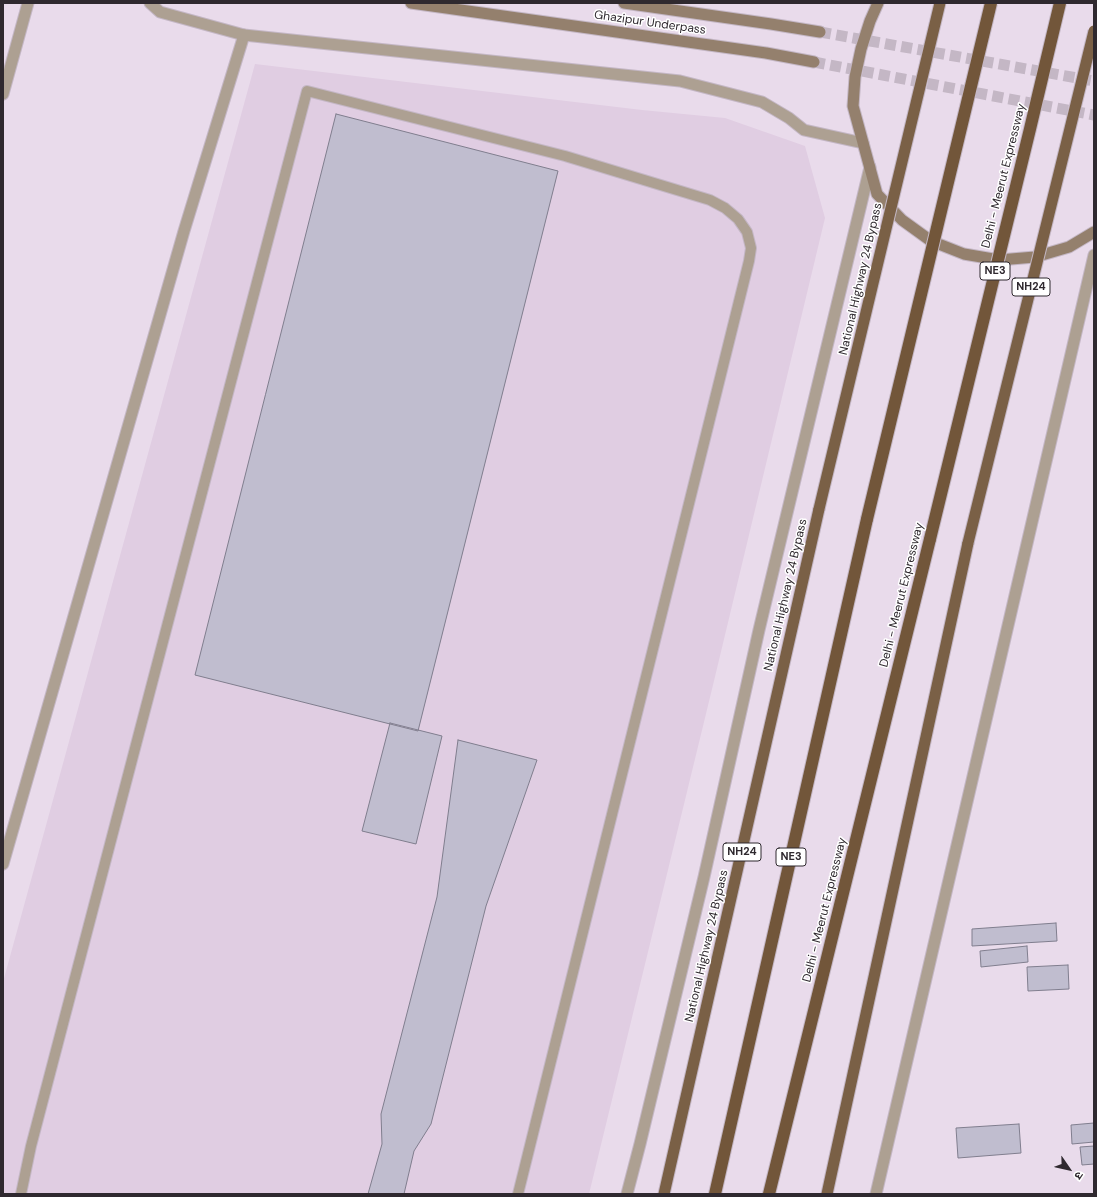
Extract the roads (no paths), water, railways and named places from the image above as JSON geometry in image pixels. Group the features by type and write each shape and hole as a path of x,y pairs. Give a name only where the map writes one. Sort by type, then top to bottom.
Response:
{"highway":[{"name":"National Highway 24 Bypass","path":"664,1194 819,509 940,3"},
{"name":"NE3","path":"715,1194 867,519 991,3"},
{"name":"Delhi - Meerut Expressway","path":"769,1194 1060,3"},
{"name":"NH24","path":"827,1194 968,543 1094,31"}],"main road":[{"name":"Ghazipur Underpass","path":"411,3 766,53 814,62"},
{"name":"Ghazipur Underpass","path":"624,3 820,32"},
{"path":"878,3 870,21 861,49 855,77 853,106 877,194 902,220 931,241 964,254 999,260 1034,257 1069,247 1094,232"}],"street":[{"path":"3,94 28,3"},
{"path":"150,3 160,12 244,35 680,81 762,102 789,118 804,130 863,143"},
{"path":"3,864 184,231 244,35"},
{"path":"627,1194 704,876 761,622 870,167"},
{"path":"876,1194 1094,255"}],"lane":[{"path":"21,1194 31,1146 307,91 564,156 710,200 725,208 738,219 747,232 751,248 518,1194"}],"tunnel":[{"path":"820,32 1094,81"},
{"path":"814,62 1094,115"}]}
